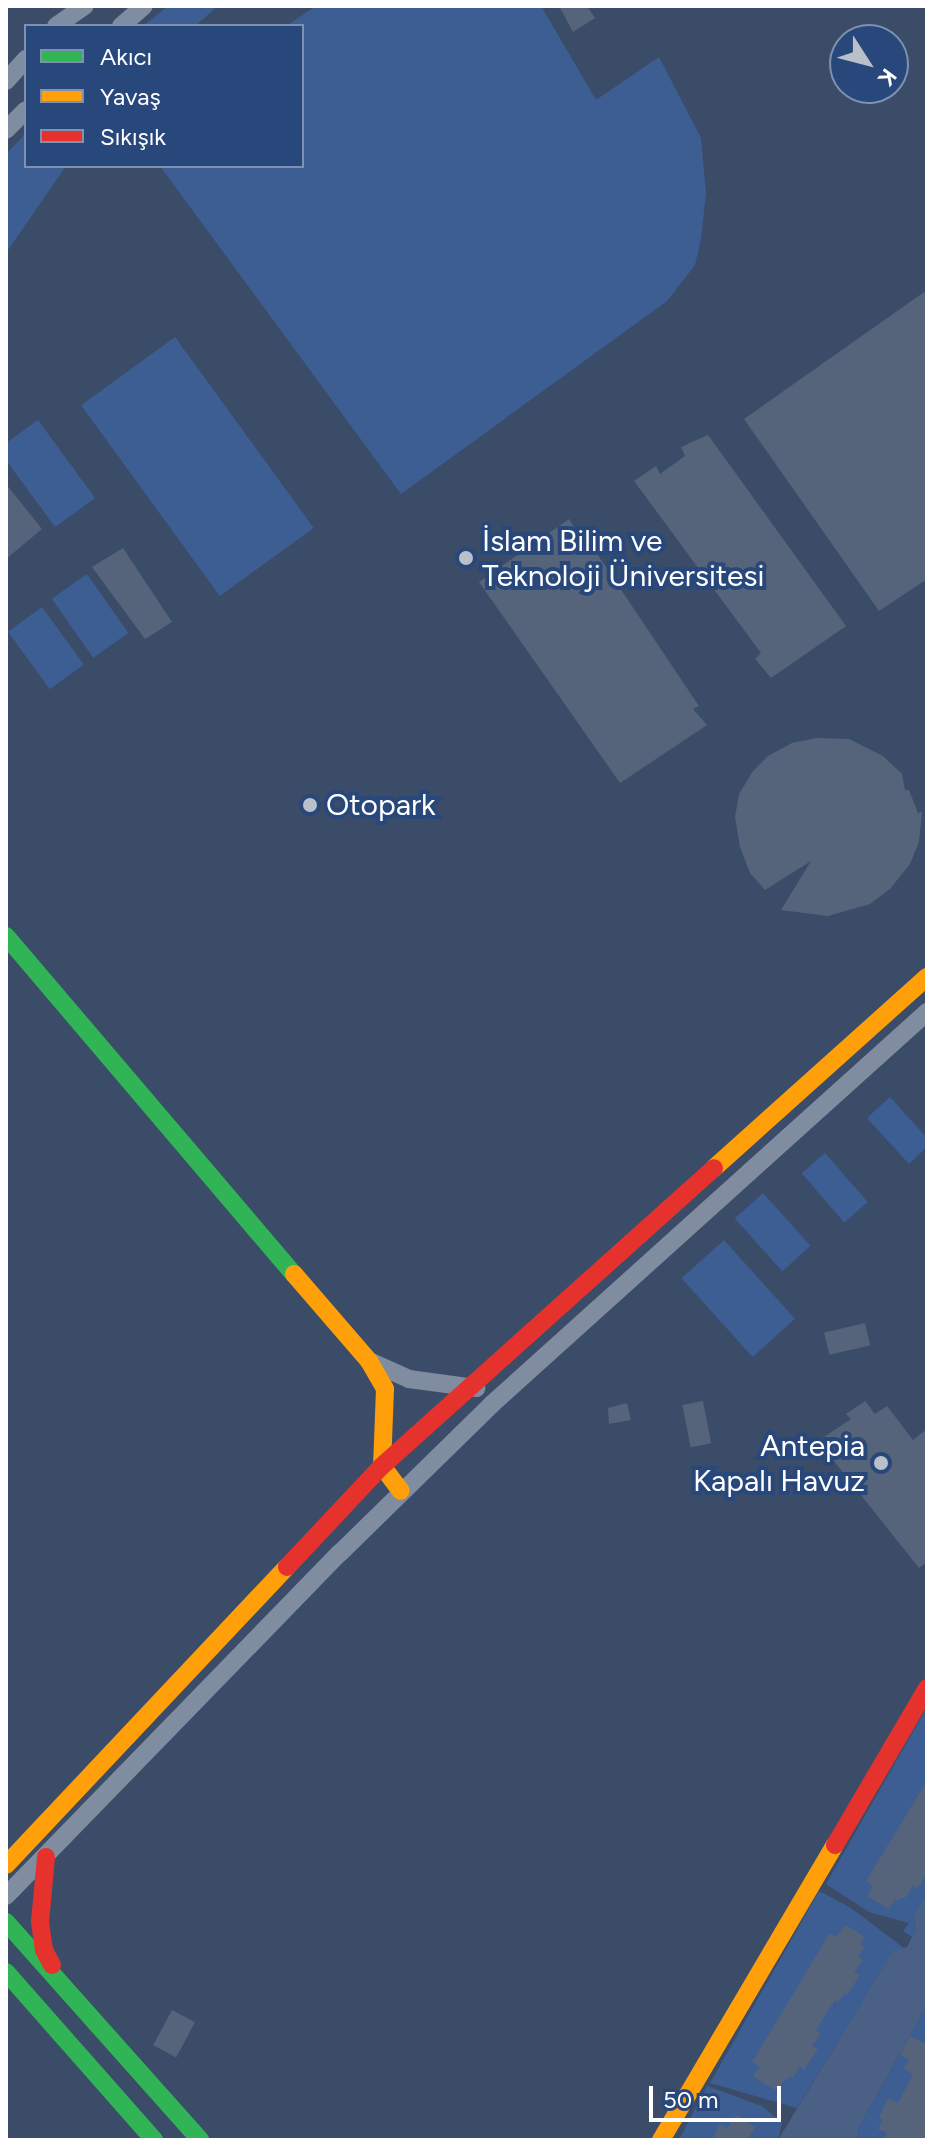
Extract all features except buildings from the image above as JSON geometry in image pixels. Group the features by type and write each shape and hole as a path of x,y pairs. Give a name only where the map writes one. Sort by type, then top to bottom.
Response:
{"street":[{"path":"59,24 85,6"},
{"path":"123,24 144,6"},
{"path":"6,81 24,61"},
{"path":"6,130 24,112"},
{"path":"6,936 369,1361 385,1389 382,1466 401,1491"},
{"path":"6,1865 382,1466 927,977"},
{"path":"6,1896 401,1491 492,1404 927,1012"},
{"path":"369,1361 409,1379 474,1386 492,1404"},
{"path":"661,2140 927,1688"},
{"path":"6,1847 48,1819"},
{"path":"46,1857 40,1922 44,1950 58,1980"},
{"path":"6,1922 200,2140"},
{"path":"6,1972 154,2140"}],"shaded area":[{"path":"168,6 218,6 197,24 146,24"},
{"path":"316,6 541,6 596,100 659,57 701,138 706,193 701,239 695,265 667,301 401,494 161,168 304,168 304,24 289,24"},
{"path":"24,135 24,168 65,168 6,253 6,154"},
{"path":"175,337 314,528 220,596 81,405"},
{"path":"38,420 95,498 55,527 6,460 6,443"},
{"path":"87,574 128,633 93,658 52,599"},
{"path":"42,607 84,664 50,689 8,632"},
{"path":"890,1097 927,1138 927,1147 909,1164 867,1118"},
{"path":"825,1153 868,1202 844,1222 802,1173"},
{"path":"763,1193 811,1246 782,1271 735,1218"},
{"path":"724,1240 795,1319 753,1357 682,1278"},
{"path":"927,1707 927,1895 914,1914 916,1929 912,1937 903,1931 909,1923 869,1912 826,1884"},
{"path":"819,1891 851,1908 904,1948 893,1952 797,2108 710,2083"},
{"path":"927,1895 927,2005 859,2127 856,2140 778,2140 893,1951 907,1947 916,1929 914,1914"},
{"path":"927,2005 927,2140 856,2140 859,2127"},
{"path":"707,2086 762,2106 782,2123 778,2140 679,2140"}],"traffic: fast":[{"path":"6,936 294,1274"},
{"path":"6,1922 200,2140"},
{"path":"6,1972 154,2140"}],"traffic: slow":[{"path":"714,1168 927,977"},
{"path":"294,1274 369,1361 385,1389 382,1466 401,1491"},
{"path":"6,1865 287,1567"},
{"path":"661,2140 835,1845"}],"traffic: jam":[{"path":"287,1567 382,1466 714,1168"},
{"path":"835,1845 927,1688"},
{"path":"46,1857 40,1922 44,1950 52,1965"}],"place":[{"name":"İslam Bilim ve Teknoloji Üniversitesi","path":"466,558"},
{"name":"Otopark","path":"310,805"},
{"name":"Antepia Kapalı Havuz","path":"881,1463"}]}
